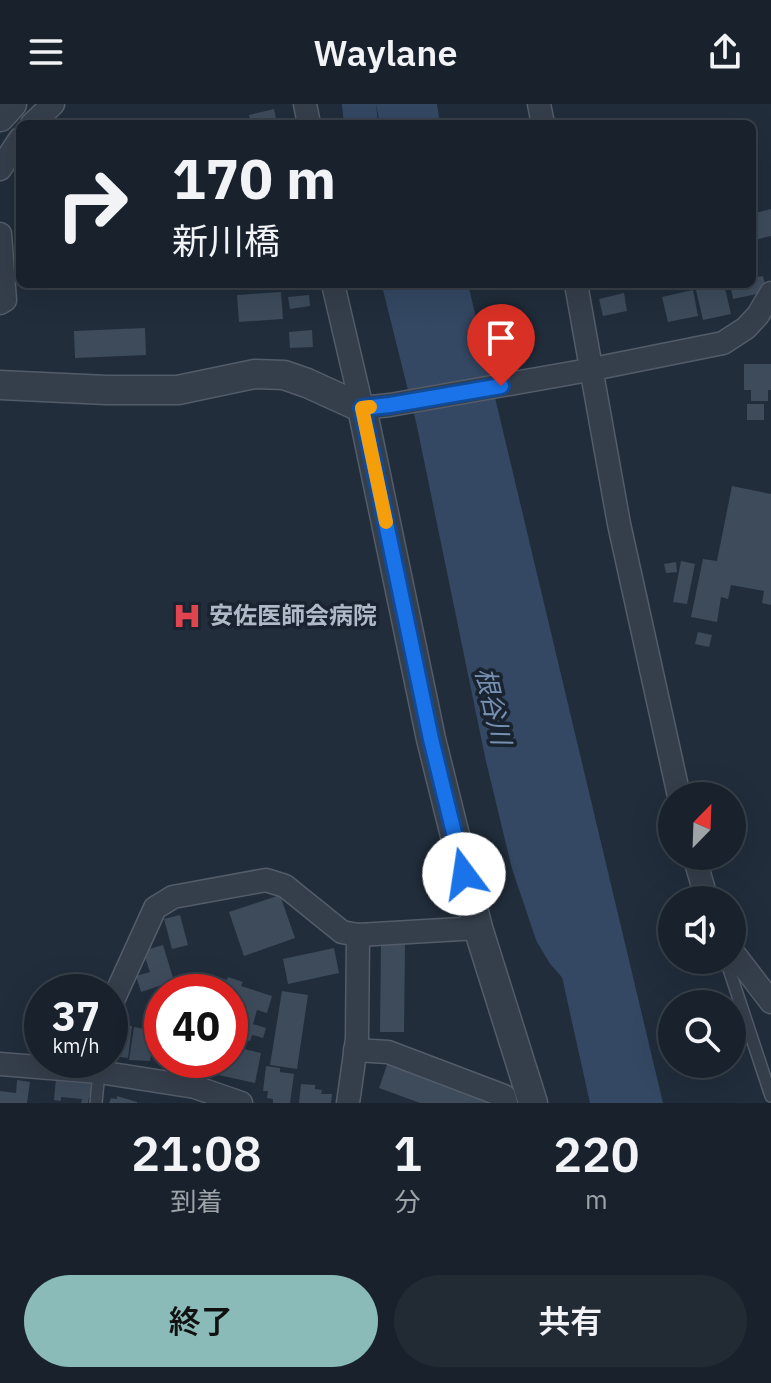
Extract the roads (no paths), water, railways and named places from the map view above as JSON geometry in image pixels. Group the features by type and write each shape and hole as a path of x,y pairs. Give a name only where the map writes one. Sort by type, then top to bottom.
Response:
{"street":[{"path":"0,117 12,104"},
{"path":"36,120 53,104"},
{"path":"0,169 16,145"},
{"path":"0,234 5,300 0,303"},
{"path":"334,288 376,407"},
{"path":"346,288 376,407 431,739 478,928 533,1103"},
{"path":"577,288 588,370 676,782"},
{"path":"0,385 178,390 255,374 284,375 376,407 723,343 746,328 771,293"},
{"path":"125,974 155,908 173,897 266,880 285,886 342,932 358,935 478,928"},
{"path":"348,1103 355,1050 358,935"},
{"path":"746,969 771,1002"},
{"path":"355,1050 388,1052 504,1096 506,1103"},
{"path":"0,1064 24,1064"},
{"path":"128,1072 195,1087 241,1103"}],"lane":[{"path":"731,974 771,1096"},
{"path":"96,1103 99,1078"}],"water":[{"path":"376,104 437,104 439,120 379,120"},
{"path":"409,288 469,288 663,1103 590,1103"}],"waterway":[{"name":"根谷川","path":"359,104 361,120"},
{"name":"根谷川","path":"400,288 433,420 502,755 528,863 552,934 580,972"}],"place":[{"name":"安佐医師会病院","path":"187,616"}]}
